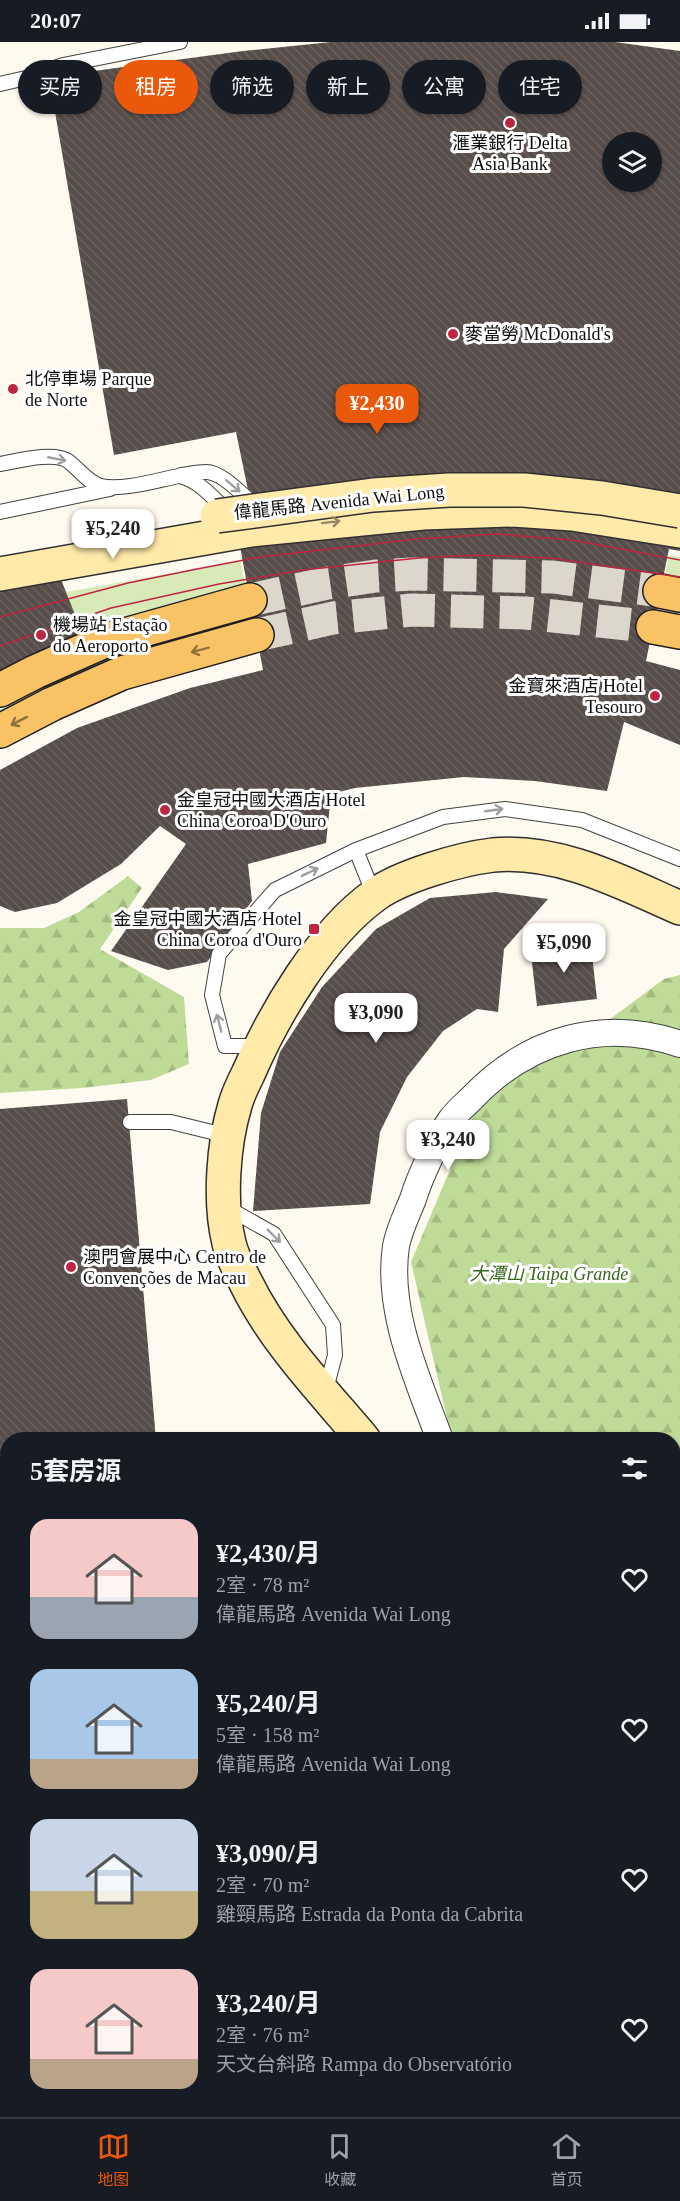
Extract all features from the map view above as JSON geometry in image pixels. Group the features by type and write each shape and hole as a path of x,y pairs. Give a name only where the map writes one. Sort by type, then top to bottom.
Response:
{"main road":[{"path":"0,690 107,640 250,600"},
{"path":"0,731 52,704 123,673 257,635"}],"street":[{"name":"偉龍馬路 Avenida Wai Long","path":"0,555 217,516 307,502 384,494 449,490 524,490 602,498 680,511"},
{"name":"偉龍馬路 Avenida Wai Long","path":"0,574 251,530 375,516 513,510 572,514 680,531"},
{"path":"357,1432 268,1325 229,1244 225,1206 228,1136 235,1104 260,1046 320,950 338,929 374,896 407,879 464,861 493,855 526,855 581,867 680,908"},
{"path":"437,1432 406,1345 395,1288 396,1245 419,1181 450,1120 491,1078 527,1054 574,1036 631,1033 680,1044"}],"lane":[{"path":"0,84 63,65 180,42"},
{"path":"0,464 55,456 66,460 92,482 101,486 116,487"},
{"path":"0,512 116,487 206,471 222,477 267,515 290,526"},
{"path":"179,476 195,482 243,526 251,530"},
{"path":"260,1046 225,1046 212,995 219,954 275,890 356,850 442,818 505,809 582,820 680,859"},
{"path":"356,850 374,896"},
{"path":"129,1122 171,1122 228,1136"},
{"path":"225,1206 274,1234 333,1325 335,1355 325,1394"}],"green space":[{"path":"669,555 680,557 680,581 664,577"},
{"path":"240,561 246,586 28,656 4,603"},
{"path":"251,611 251,618 131,652 67,680 0,716 0,707 76,666"},
{"path":"128,876 142,888 100,949 184,997 189,1064 151,1080 82,1088 0,1093 0,928 44,928 79,912"},
{"name":"大潭山 Taipa Grande","path":"680,975 680,1432 450,1432 411,1262 484,1089 583,1039 664,979"}],"building":[{"path":"331,42 615,42 680,51 680,551 669,549 646,661 680,670 680,745 624,722 607,791 535,781 464,777 355,788 331,794 326,843 248,864 252,901 207,962 168,970 111,951 186,844 160,826 121,864 57,903 15,912 0,906 0,770 77,728 190,688 263,670 231,498 249,495 236,432 114,455 55,114 102,114 102,70 114,68 114,114 198,114 198,60 176,60"},
{"name":"機場站 Estação do Aeroporto","path":"52,557 90,652 0,689 0,576"},
{"path":"496,892 548,899 504,949 498,1012 477,1009 443,1031 407,1077 380,1132 370,1204 253,1211 261,1113 280,1052 322,987 376,929 430,898"},
{"path":"571,940 592,955 597,999 537,1006 532,963 546,944"},
{"name":"澳門會展中心 Centro de Convenções de Macau","path":"127,1099 155,1432 0,1432 0,1109"}],"tunnel":[{"path":"250,600 328,583 376,576 412,574 553,577 660,591"},
{"path":"257,635 333,618 412,610 526,613 653,627"}],"tram line":[{"path":"0,617 128,583 260,557 417,539 496,534 572,540 680,560"},
{"path":"0,646 111,608 219,584 303,570 419,558 479,555 551,558 680,577"}],"place":[{"name":"滙業銀行 Delta Asia Bank","path":"510,123"},
{"name":"麥當勞 McDonald's","path":"453,334"},
{"name":"北停車場 Parque de Norte","path":"13,389"},
{"name":"機場站 Estação do Aeroporto","path":"41,635"},
{"name":"金寶來酒店 Hotel Tesouro","path":"655,696"},
{"name":"金皇冠中國大酒店 Hotel China Coroa D'Ouro","path":"165,810"},
{"name":"金皇冠中國大酒店 Hotel China Coroa d'Ouro","path":"314,929"},
{"name":"澳門會展中心 Centro de Convenções de Macau","path":"71,1267"}]}
